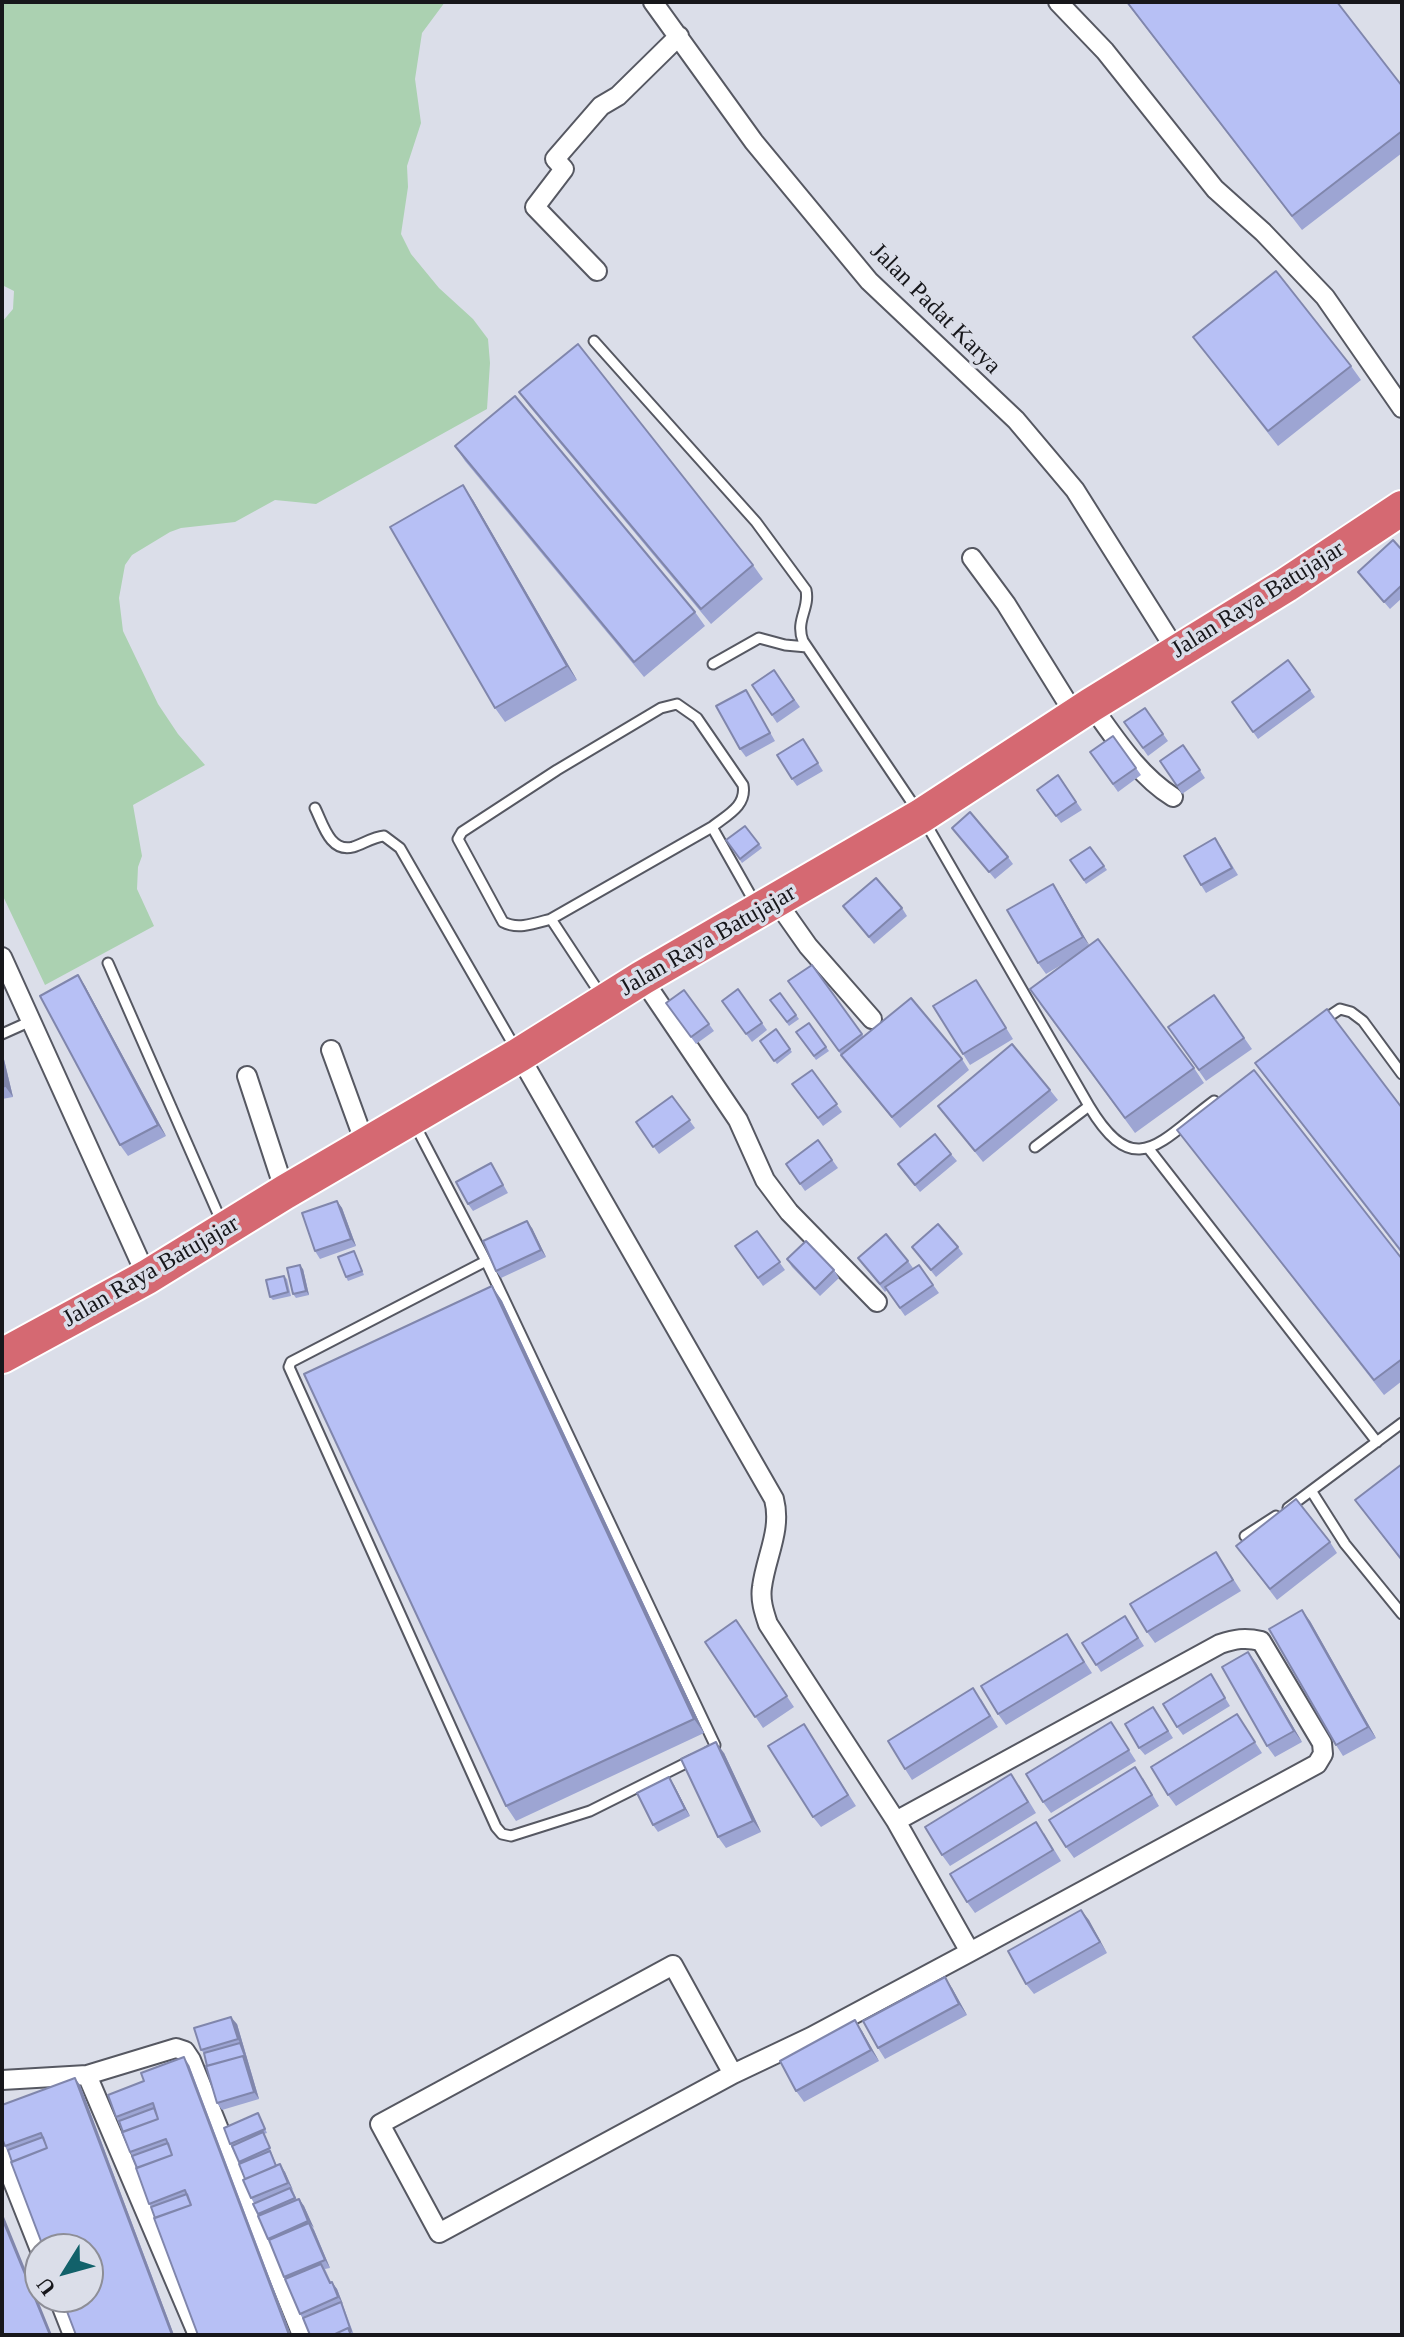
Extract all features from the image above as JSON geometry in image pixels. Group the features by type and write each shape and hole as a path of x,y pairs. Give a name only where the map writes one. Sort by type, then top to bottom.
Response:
{"highway":[{"name":"Jalan Raya Batujajar","path":"2,1356 147,1277 642,978 921,816 1402,508"}],"street":[{"name":"Jalan Padat Karya","path":"653,2 754,142 869,281 1016,420 1075,490 1177,652"},
{"path":"1058,2 1105,51 1215,189 1263,232 1325,297 1402,408"},
{"path":"597,271 535,207 564,169 555,159 601,106 618,96 679,36"},
{"path":"972,558 1083,710 1160,789 1173,797"},
{"path":"768,906 872,1019"},
{"path":"2,957 147,1277"},
{"path":"642,978 741,1124 765,1180 789,1212 877,1302"},
{"path":"331,1050 366,1146"},
{"path":"519,1055 774,1499 777,1528 761,1589 768,1624 896,1821 970,1952"},
{"path":"247,1076 285,1192"},
{"path":"733,2074 673,1965 380,2124 439,2233 1317,1764 1323,1754 1322,1743 1261,1641 1248,1637 1234,1639 896,1821"},
{"path":"2,2080 87,2075 176,2048 185,2051 302,2335"},
{"path":"87,2075 198,2335"},
{"path":"2,2154 33,2233"},
{"path":"64,2313 73,2335"}],"lane":[{"path":"594,341 756,522 806,590 808,597 799,628 807,647 921,816 1109,1136 1122,1147 1136,1151 1149,1149 1223,1094"},
{"path":"713,664 759,638 807,647"},
{"path":"677,704 697,718 743,785 744,798 740,804 712,827 551,919 510,926 496,914 458,839 462,832 557,770 661,708 677,704"},
{"path":"315,808 330,839 339,847 350,848 384,836 400,848 519,1055"},
{"path":"712,827 768,906"},
{"path":"551,919 605,1001"},
{"path":"108,963 225,1230"},
{"path":"1310,1030 1337,1010 1351,1012 1363,1021 1402,1074"},
{"path":"2,1034 31,1021"},
{"path":"1035,1147 1089,1106"},
{"path":"412,1118 486,1261 715,1747 590,1811 511,1836 502,1834 496,1827 289,1365 486,1261"},
{"path":"1149,1149 1377,1442"},
{"path":"1245,1536 1312,1492 1402,1423"},
{"path":"1312,1492 1345,1544 1402,1614"}],"green space":[{"path":"2,2 445,2 422,33 415,79 421,123 407,166 408,187 401,234 411,254 439,288 473,319 488,339 490,363 487,409 316,504 275,500 235,522 170,532 132,555 125,565 119,598 123,631 158,704 178,734 205,765 133,805 142,856 137,889 154,926 45,985 2,894 2,322 13,309 14,291 2,285"}],"building":[{"path":"1127,2 1337,2 1402,86 1402,131 1292,216"},
{"path":"1276,271 1351,366 1268,431 1193,337"},
{"path":"578,344 753,565 701,609 519,392"},
{"path":"515,396 695,612 634,662 455,446"},
{"path":"463,485 567,666 495,708 390,527"},
{"path":"1393,540 1402,550 1402,585 1384,602 1358,572"},
{"path":"1288,660 1310,690 1253,732 1232,702"},
{"path":"774,670 794,700 772,715 752,685"},
{"path":"746,690 770,733 740,749 716,706"},
{"path":"1145,708 1163,734 1143,748 1124,722"},
{"path":"1113,736 1136,768 1113,784 1090,752"},
{"path":"803,739 818,763 792,779 777,755"},
{"path":"1183,745 1200,770 1177,786 1160,761"},
{"path":"1058,775 1076,802 1056,816 1037,790"},
{"path":"970,812 1008,857 989,872 952,828"},
{"path":"745,826 759,844 740,859 726,840"},
{"path":"1215,838 1232,868 1201,885 1184,856"},
{"path":"1090,847 1104,866 1084,880 1070,860"},
{"path":"876,878 902,908 869,937 843,906"},
{"path":"1053,884 1083,937 1038,963 1007,910"},
{"path":"1098,939 1194,1068 1125,1118 1030,989"},
{"path":"812,965 862,1034 839,1051 788,981"},
{"path":"78,975 158,1125 120,1145 40,996"},
{"path":"976,980 1006,1028 963,1054 933,1006"},
{"path":"738,989 762,1023 746,1034 722,1001"},
{"path":"684,990 709,1024 691,1037 666,1003"},
{"path":"780,993 796,1015 787,1022 770,1000"},
{"path":"1214,995 1244,1038 1199,1070 1168,1027"},
{"path":"911,998 962,1059 892,1117 841,1055"},
{"path":"1327,1009 1402,1108 1402,1252 1255,1063"},
{"path":"809,1023 826,1047 814,1056 796,1032"},
{"path":"776,1029 790,1049 774,1061 760,1041"},
{"path":"1012,1044 1050,1090 975,1151 938,1106"},
{"path":"812,1070 837,1104 818,1118 792,1084"},
{"path":"1254,1070 1402,1259 1402,1359 1374,1380 1177,1130"},
{"path":"672,1096 690,1120 653,1147 636,1122"},
{"path":"935,1134 951,1154 915,1185 898,1164"},
{"path":"818,1140 832,1160 800,1184 786,1164"},
{"path":"491,1163 503,1185 468,1204 456,1182"},
{"path":"337,1201 351,1239 315,1251 302,1213"},
{"path":"527,1221 541,1250 496,1271 483,1241"},
{"path":"938,1224 958,1247 931,1270 912,1247"},
{"path":"757,1231 780,1262 758,1278 735,1246"},
{"path":"886,1234 908,1261 880,1284 858,1258"},
{"path":"806,1241 834,1270 815,1289 787,1259"},
{"path":"354,1251 362,1271 346,1277 338,1257"},
{"path":"300,1265 306,1291 293,1294 287,1268"},
{"path":"919,1265 933,1285 900,1308 885,1287"},
{"path":"284,1276 288,1292 270,1297 266,1280"},
{"path":"492,1286 694,1719 506,1806 304,1374"},
{"path":"1402,1464 1402,1560 1355,1500"},
{"path":"1296,1499 1330,1542 1270,1589 1236,1546"},
{"path":"1216,1552 1233,1580 1147,1632 1130,1604"},
{"path":"1302,1610 1368,1727 1336,1745 1269,1629"},
{"path":"1125,1616 1138,1638 1096,1665 1082,1643"},
{"path":"736,1620 787,1696 755,1717 705,1642"},
{"path":"1067,1634 1084,1662 998,1714 981,1686"},
{"path":"1248,1652 1294,1731 1267,1746 1222,1667"},
{"path":"1211,1674 1225,1698 1177,1727 1163,1704"},
{"path":"973,1688 990,1716 905,1769 888,1741"},
{"path":"1153,1707 1168,1731 1139,1748 1125,1724"},
{"path":"1237,1714 1255,1742 1168,1795 1151,1767"},
{"path":"1111,1722 1129,1750 1043,1802 1026,1774"},
{"path":"804,1724 848,1795 813,1817 768,1746"},
{"path":"716,1742 753,1821 718,1837 681,1759"},
{"path":"1135,1767 1152,1795 1066,1847 1049,1820"},
{"path":"1011,1774 1028,1802 942,1855 925,1827"},
{"path":"669,1777 685,1809 653,1825 637,1793"},
{"path":"1036,1822 1053,1850 967,1902 950,1874"},
{"path":"1081,1910 1100,1942 1026,1984 1008,1951"},
{"path":"945,1977 959,2004 878,2048 863,2021"},
{"path":"231,2017 238,2039 201,2050 194,2028"},
{"path":"855,2020 871,2050 796,2091 780,2061"},
{"path":"240,2043 246,2059 243,2056 207,2066 204,2053"},
{"path":"243,2056 254,2092 217,2103 206,2066"},
{"path":"184,2057 289,2335 198,2335 154,2218 191,2205 185,2190 149,2204 136,2168 172,2155 166,2139 130,2152 122,2132 158,2119 153,2103 116,2117 108,2095 144,2081 141,2073"},
{"path":"75,2078 172,2335 76,2335 68,2313 104,2313 104,2233 38,2233 11,2162 47,2148 41,2133 5,2146 2,2138 2,2105"},
{"path":"154,2108 158,2119 123,2132 119,2121"},
{"path":"258,2113 265,2129 230,2144 224,2128"},
{"path":"263,2132 270,2148 239,2162 232,2146"},
{"path":"43,2137 47,2148 12,2162 8,2150"},
{"path":"168,2143 172,2155 137,2168 132,2156"},
{"path":"270,2151 276,2166 245,2179 239,2164"},
{"path":"280,2164 288,2183 251,2198 243,2180"},
{"path":"290,2188 295,2198 258,2214 253,2204"},
{"path":"187,2194 191,2205 155,2218 151,2207"},
{"path":"299,2199 308,2221 268,2239 258,2216"},
{"path":"2,2218 24,2272 24,2313 41,2313 50,2335 2,2335"},
{"path":"309,2223 325,2260 284,2277 269,2240"},
{"path":"321,2264 338,2297 300,2314 285,2279"},
{"path":"341,2302 351,2331 348,2328 333,2335 310,2335 303,2318"},
{"path":"348,2328 351,2335 333,2335"}]}
